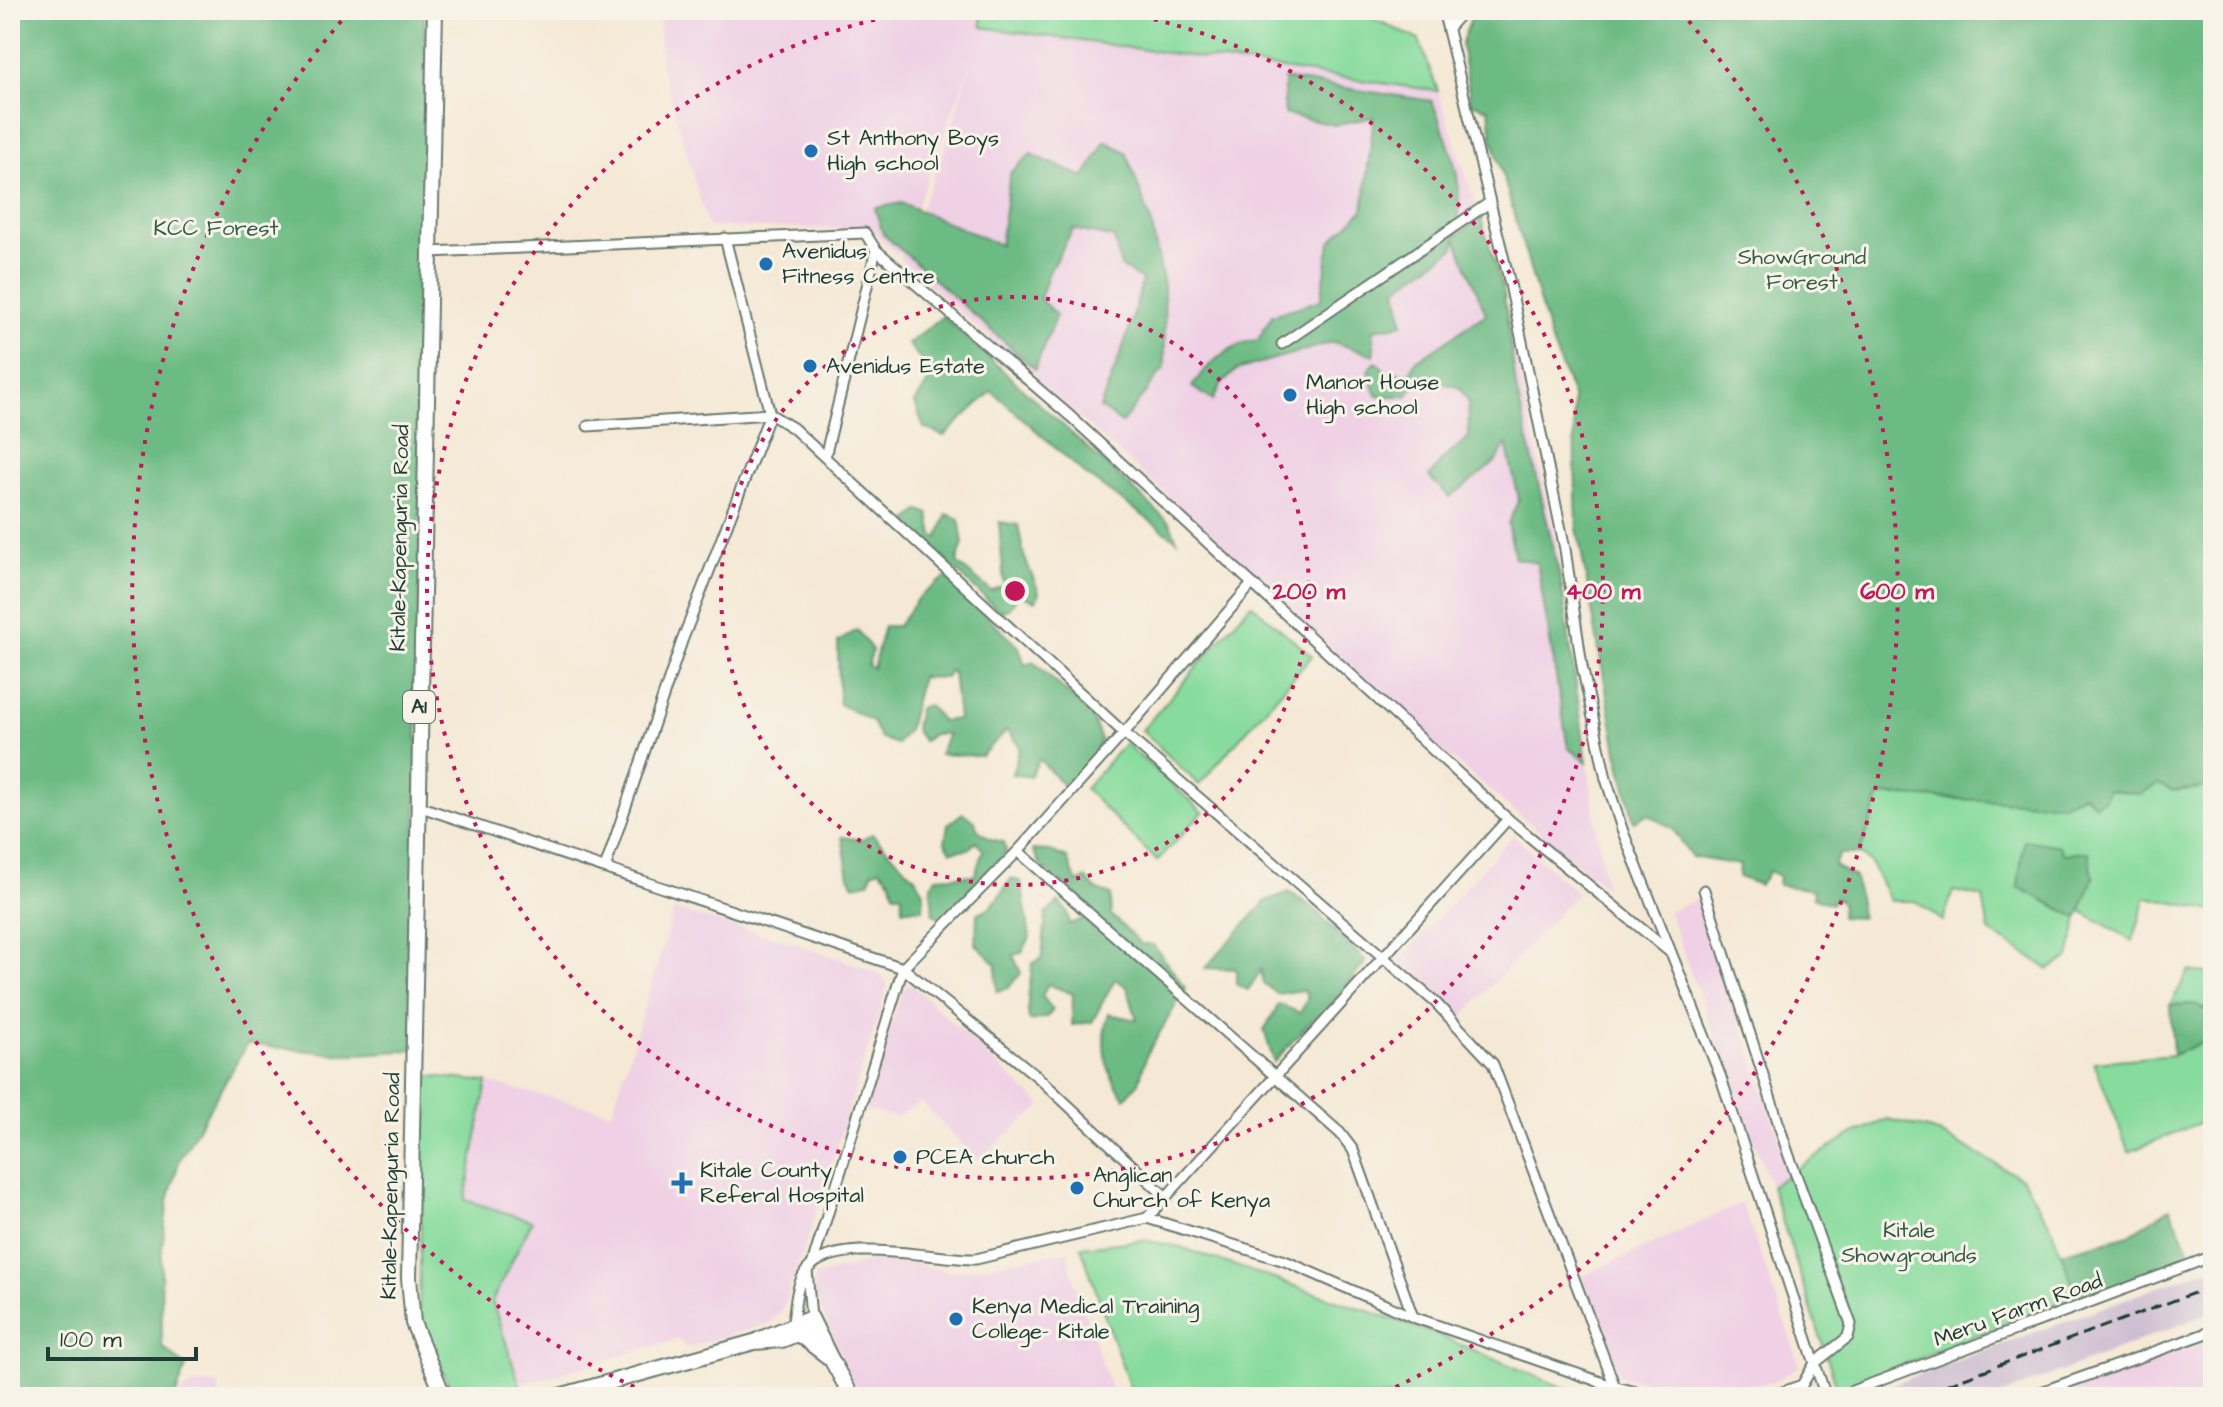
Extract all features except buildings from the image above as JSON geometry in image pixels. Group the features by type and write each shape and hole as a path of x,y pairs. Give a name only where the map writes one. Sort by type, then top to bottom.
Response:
{"highway":[{"name":"Kitale-Kapenguria Road","path":"435,10 410,1290 413,1323 444,1397"},
{"path":"556,1397 754,1342 782,1340 796,1329 813,1323 852,1397"},
{"path":"796,1329 831,1359"}],"street":[{"path":"1443,10 1565,549 1582,666 1606,779 1623,832 1673,955 1764,1201 1826,1397"},
{"path":"1448,28 1464,10"},
{"path":"1282,344 1489,203"},
{"path":"430,252 865,233 876,250 1070,416 1508,819 1673,955"},
{"path":"605,868 682,641 770,414 725,238"},
{"path":"825,457 876,250"},
{"path":"588,426 770,414 825,457 1124,733 1455,1021 1493,1064 1615,1387"},
{"path":"796,1329 799,1286 809,1268 903,968 1018,851 1251,585"},
{"path":"418,806 903,968 1039,1078 1166,1197"},
{"path":"1147,1218 1508,819"},
{"path":"1018,851 1273,1077 1324,1118 1353,1150 1413,1317"},
{"path":"1704,890 1788,1153 1851,1324 1848,1337 1815,1363 1802,1385 1777,1394 1740,1397"},
{"path":"809,1268 833,1257 877,1250 950,1260 976,1259 1147,1218 1285,1261 1413,1317 1615,1387 1658,1397"},
{"name":"Meru Farm Road","path":"1836,1397 2213,1256"},
{"path":"809,1268 813,1323"},
{"path":"2027,1397 2213,1331"}],"shaded area":[{"name":"Manor House High school","path":"659,10 990,10 989,28 1438,91 1500,277 1557,549 1605,886 1440,749 1169,497 900,259 945,149 971,62 898,256 871,229 708,227 660,61"},
{"path":"1513,835 1577,893 1459,1020 1397,962"},
{"path":"1699,899 1791,1173 1771,1186 1668,911"},
{"name":"Kitale County Referal Hospital","path":"674,910 795,943 879,973 888,986 808,1237 783,1309 770,1323 686,1348 678,1339 520,1385 492,1301 532,1221 465,1200 487,1082 612,1112"},
{"path":"911,984 1042,1106 977,1160 921,1102 896,1117 865,1110 902,990"},
{"path":"1742,1203 1800,1366 1773,1382 1690,1392 1620,1376 1582,1276"},
{"name":"Kenya Medical Training College- Kitale","path":"1068,1251 1071,1271 1113,1395 860,1397 814,1294 814,1276 888,1257 952,1272"},
{"path":"2213,1267 2213,1312 1995,1397 1858,1397"},
{"path":"2213,1339 2213,1397 2053,1397"},
{"path":"194,1384 219,1384 219,1397 176,1397"}],"green space":[{"name":"KCC Forest","path":"10,10 425,10 414,1050 345,1055 247,1044 179,1161 168,1201 161,1256 162,1346 186,1367 175,1397 10,1397"},
{"path":"980,10 1356,10 1419,40 1438,91 982,27"},
{"name":"ShowGround Forest","path":"1464,10 2213,10 2213,787 2173,791 2158,784 2140,794 2108,790 2105,799 2095,805 2084,794 2062,804 1880,795 1859,854 1839,854 1834,866 1855,877 1861,918 1841,917 1842,902 1835,898 1831,904 1813,897 1814,890 1778,885 1779,876 1769,871 1760,885 1739,877 1740,865 1692,857 1672,828 1647,814 1634,822 1617,751 1577,527 1573,397 1550,338 1492,138 1489,109 1471,103 1461,44 1472,16"},
{"path":"1284,79 1432,101 1451,152 1458,183 1456,236 1481,218 1504,294 1516,388 1561,582 1587,762 1568,748 1537,563 1515,558 1508,524 1519,499 1506,444 1497,461 1450,497 1429,477 1442,460 1469,437 1468,401 1459,387 1420,378 1407,396 1377,396 1368,370 1376,362 1387,372 1410,375 1415,362 1486,314 1456,239 1453,249 1397,288 1403,324 1374,329 1374,355 1333,342 1236,370 1220,386 1213,400 1192,387 1221,356 1239,345 1258,340 1272,315 1321,300 1330,242 1363,210 1374,117 1334,125 1284,114"},
{"path":"1105,141 1126,152 1151,222 1164,286 1165,367 1122,423 1100,408 1129,328 1142,280 1121,267 1114,238 1073,229 1049,272 1040,299 1056,315 1035,369 883,234 875,208 902,203 1000,245 1010,173 1031,154 1085,178"},
{"path":"943,316 1170,523 1177,540 1086,475 992,391 944,436 924,428 915,403 933,374 908,344"},
{"path":"920,510 929,514 933,535 938,538 947,514 959,519 963,543 957,563 991,591 1004,585 999,522 1018,525 1024,556 1039,592 1036,601 1018,595 1009,609 1000,612 913,530 908,520"},
{"path":"946,577 1019,647 1025,665 1034,662 1091,715 1101,740 1086,770 1063,785 1039,759 1030,777 1012,774 1020,747 1007,730 981,756 939,754 948,734 933,734 923,741 915,729 919,708 928,705 942,721 958,719 953,673 949,671 946,678 921,677 908,729 897,744 880,738 872,721 839,704 838,642 857,630 872,650 868,666 873,668 884,626 898,626 918,598"},
{"path":"1251,604 1312,656 1199,785 1142,730"},
{"path":"1125,743 1203,812 1157,861 1085,789"},
{"path":"2158,784 2213,785 2213,911 2146,897 2133,941 2080,910 2093,878 2019,887 2078,918 2069,958 2049,969 1989,931 1983,897 1953,891 1943,921 1915,901 1890,901 1870,862 1859,854 1880,795 2062,804 2095,792 2137,792"},
{"path":"963,813 975,821 977,829 990,839 1004,842 1006,852 944,919 933,914 931,886 936,877 975,875 983,850 976,841 969,849 951,851 945,842 948,824"},
{"path":"872,834 915,877 924,892 923,909 903,909 902,894 894,894 891,881 880,869 872,872 869,882 854,885 849,876 842,837 862,840"},
{"path":"2024,840 2059,846 2064,854 2089,852 2093,878 2078,918 2018,887"},
{"path":"1033,850 1050,851 1067,858 1077,883 1086,878 1095,889 1111,895 1111,915 1141,944 1153,945 1186,988 1147,1054 1139,1082 1125,1098 1109,1069 1104,1036 1109,1014 1137,1020 1127,987 1115,979 1092,1022 1072,1025 1073,994 1048,984 1042,996 1053,1010 1047,1017 1030,1021 1028,1001 1032,964 1042,958 1046,914 1059,902 1068,913 1069,924 1082,920 1070,890 1041,866"},
{"path":"1012,878 1021,882 1030,937 1022,953 1013,955 1021,973 1008,988 997,991 996,964 976,944 977,914 991,907"},
{"path":"1289,892 1313,908 1366,961 1333,1003 1307,1025 1274,1062 1264,1030 1279,1004 1300,1013 1308,998 1303,990 1277,994 1263,983 1261,970 1248,990 1236,984 1236,969 1205,968 1266,901"},
{"path":"2189,971 2213,974 2213,1013 2193,1004 2170,1005"},
{"path":"2193,1004 2213,1013 2213,1050 2209,1039 2173,1055 2170,1005"},
{"path":"2210,1039 2213,1117 2129,1152 2094,1062 2173,1055"},
{"path":"424,1075 487,1082 465,1200 532,1221 492,1301 520,1385 484,1397 454,1397 419,1315"},
{"name":"Kitale Showgrounds","path":"1888,1119 1935,1131 2023,1179 2051,1227 2077,1295 1838,1391 1771,1186 1848,1136"},
{"path":"2170,1208 2190,1251 2213,1247 2213,1252 2085,1299 2077,1295 2061,1253 2129,1235"},
{"path":"1143,1240 1180,1247 1430,1332 1586,1397 1133,1397 1081,1247"}],"railway":[{"path":"1913,1397 2213,1286"}],"place":[{"name":"St Anthony Boys High school","path":"811,151"},
{"name":"Avenidus Fitness Centre","path":"766,264"},
{"name":"Avenidus Estate","path":"810,366"},
{"name":"Manor House High school","path":"1290,395"},
{"name":"PCEA church","path":"900,1157"},
{"name":"Kitale County Referal Hospital","path":"682,1183"},
{"name":"Anglican Church of Kenya","path":"1077,1188"},
{"name":"Kenya Medical Training College- Kitale","path":"956,1319"}]}
